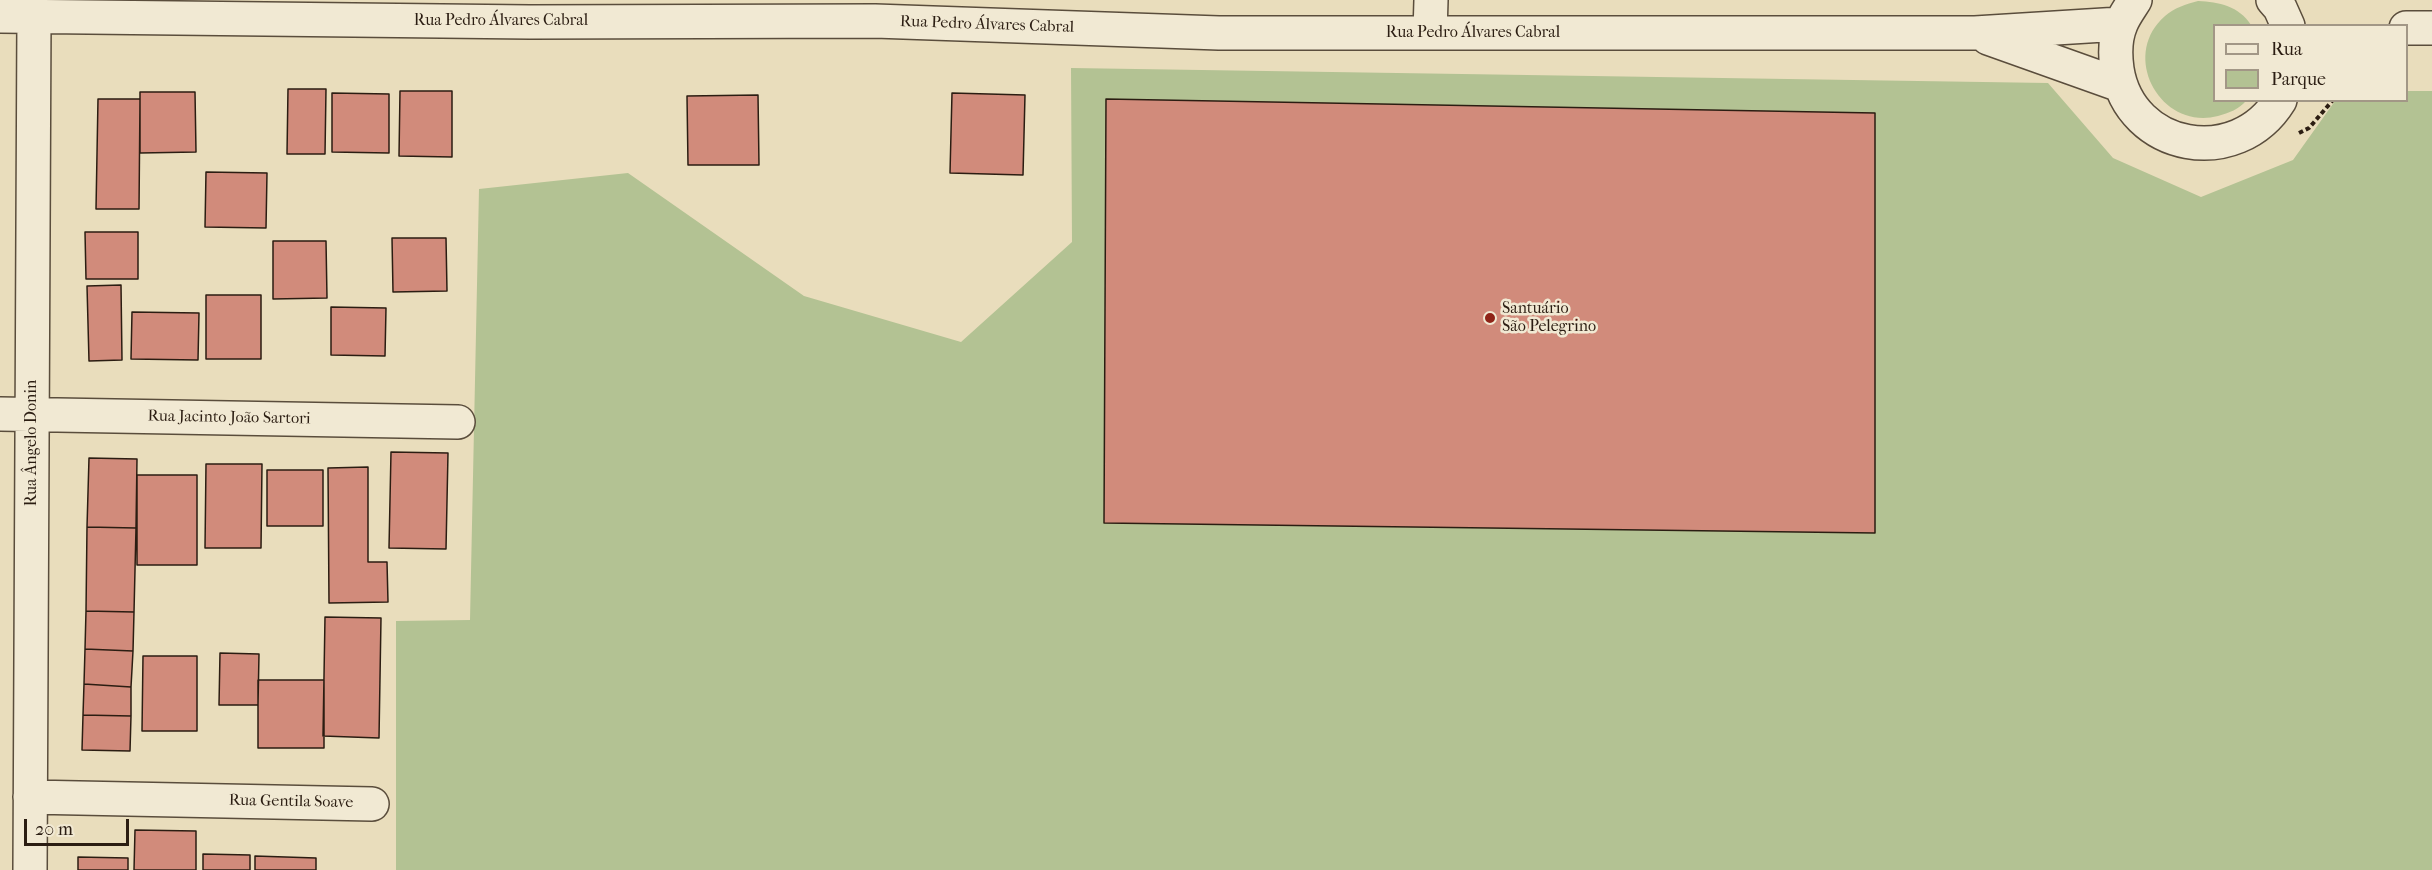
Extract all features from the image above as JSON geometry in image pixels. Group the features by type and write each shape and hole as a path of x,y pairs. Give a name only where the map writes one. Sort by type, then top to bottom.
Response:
{"street":[{"path":"1430,33 1431,0"},
{"path":"2273,0 2280,8 2287,24"},
{"name":"Rua Pedro Álvares Cabral","path":"0,16 224,9 530,22 869,10 1219,33 1975,33 2128,12"},
{"path":"2128,12 2115,54 2120,85 2135,111 2158,131 2187,142 2217,144 2247,134 2271,115 2279,102"},
{"name":"Rua Ângelo Donin","path":"30,870 34,15"},
{"name":"Rua Pedro Álvares Cabral","path":"1975,33 2120,85"},
{"name":"Rua Jacinto João Sartori","path":"0,414 458,422"},
{"name":"Rua Gentila Soave","path":"30,796 372,804"}],"green space":[{"path":"2198,1 2213,2 2241,13 2250,24 2213,24 2213,102 2245,102 2233,110 2218,116 2197,118 2179,112 2164,101 2153,87 2147,69 2146,51 2152,32 2165,16 2180,7"},
{"path":"1071,68 2048,83 2113,158 2201,197 2293,160 2334,102 2408,102 2408,91 2432,91 2432,870 396,870 396,621 470,620 479,189 628,173 804,296 961,342 1072,242"}],"building":[{"path":"288,89 326,89 325,154 287,154"},
{"path":"400,91 452,91 452,157 399,156"},
{"path":"140,92 195,92 196,152 140,153"},
{"path":"332,93 389,94 389,153 332,152"},
{"path":"952,93 1025,95 1023,175 950,173"},
{"path":"758,95 759,165 688,165 687,96"},
{"path":"98,99 140,99 139,209 96,209"},
{"name":"Santuário São Pelegrino","path":"1106,99 1875,113 1875,533 1104,523"},
{"path":"206,172 267,173 266,228 205,227"},
{"path":"85,232 138,232 138,279 86,279"},
{"path":"392,238 446,238 447,291 393,292"},
{"path":"273,241 326,241 327,298 273,299"},
{"path":"121,285 122,360 89,361 87,286"},
{"path":"206,295 261,295 261,359 206,359"},
{"path":"331,307 386,308 385,356 331,355"},
{"path":"132,312 199,313 198,360 131,359"},
{"path":"391,452 448,453 446,549 389,548"},
{"path":"89,458 137,459 136,528 87,527"},
{"path":"206,464 262,464 261,548 205,548"},
{"path":"368,467 368,562 387,562 388,602 329,603 328,468"},
{"path":"267,470 323,470 323,526 267,526"},
{"path":"137,475 197,475 197,565 137,565"},
{"path":"87,527 136,528 134,612 86,611"},
{"path":"86,611 134,612 133,651 85,649"},
{"path":"325,617 381,618 379,738 323,736"},
{"path":"85,649 133,651 131,687 84,684"},
{"path":"220,653 259,654 258,705 219,705"},
{"path":"143,656 197,656 197,731 142,731"},
{"path":"258,680 324,680 324,748 258,748"},
{"path":"84,684 131,687 131,716 83,715"},
{"path":"83,715 131,716 130,751 82,750"},
{"path":"135,830 196,831 196,870 134,870"},
{"path":"203,854 250,855 250,870 203,870"},
{"path":"255,856 316,858 316,870 255,870"},
{"path":"78,857 128,858 128,870 78,870"}],"place":[{"name":"Santuário São Pelegrino","path":"1490,318"}]}
